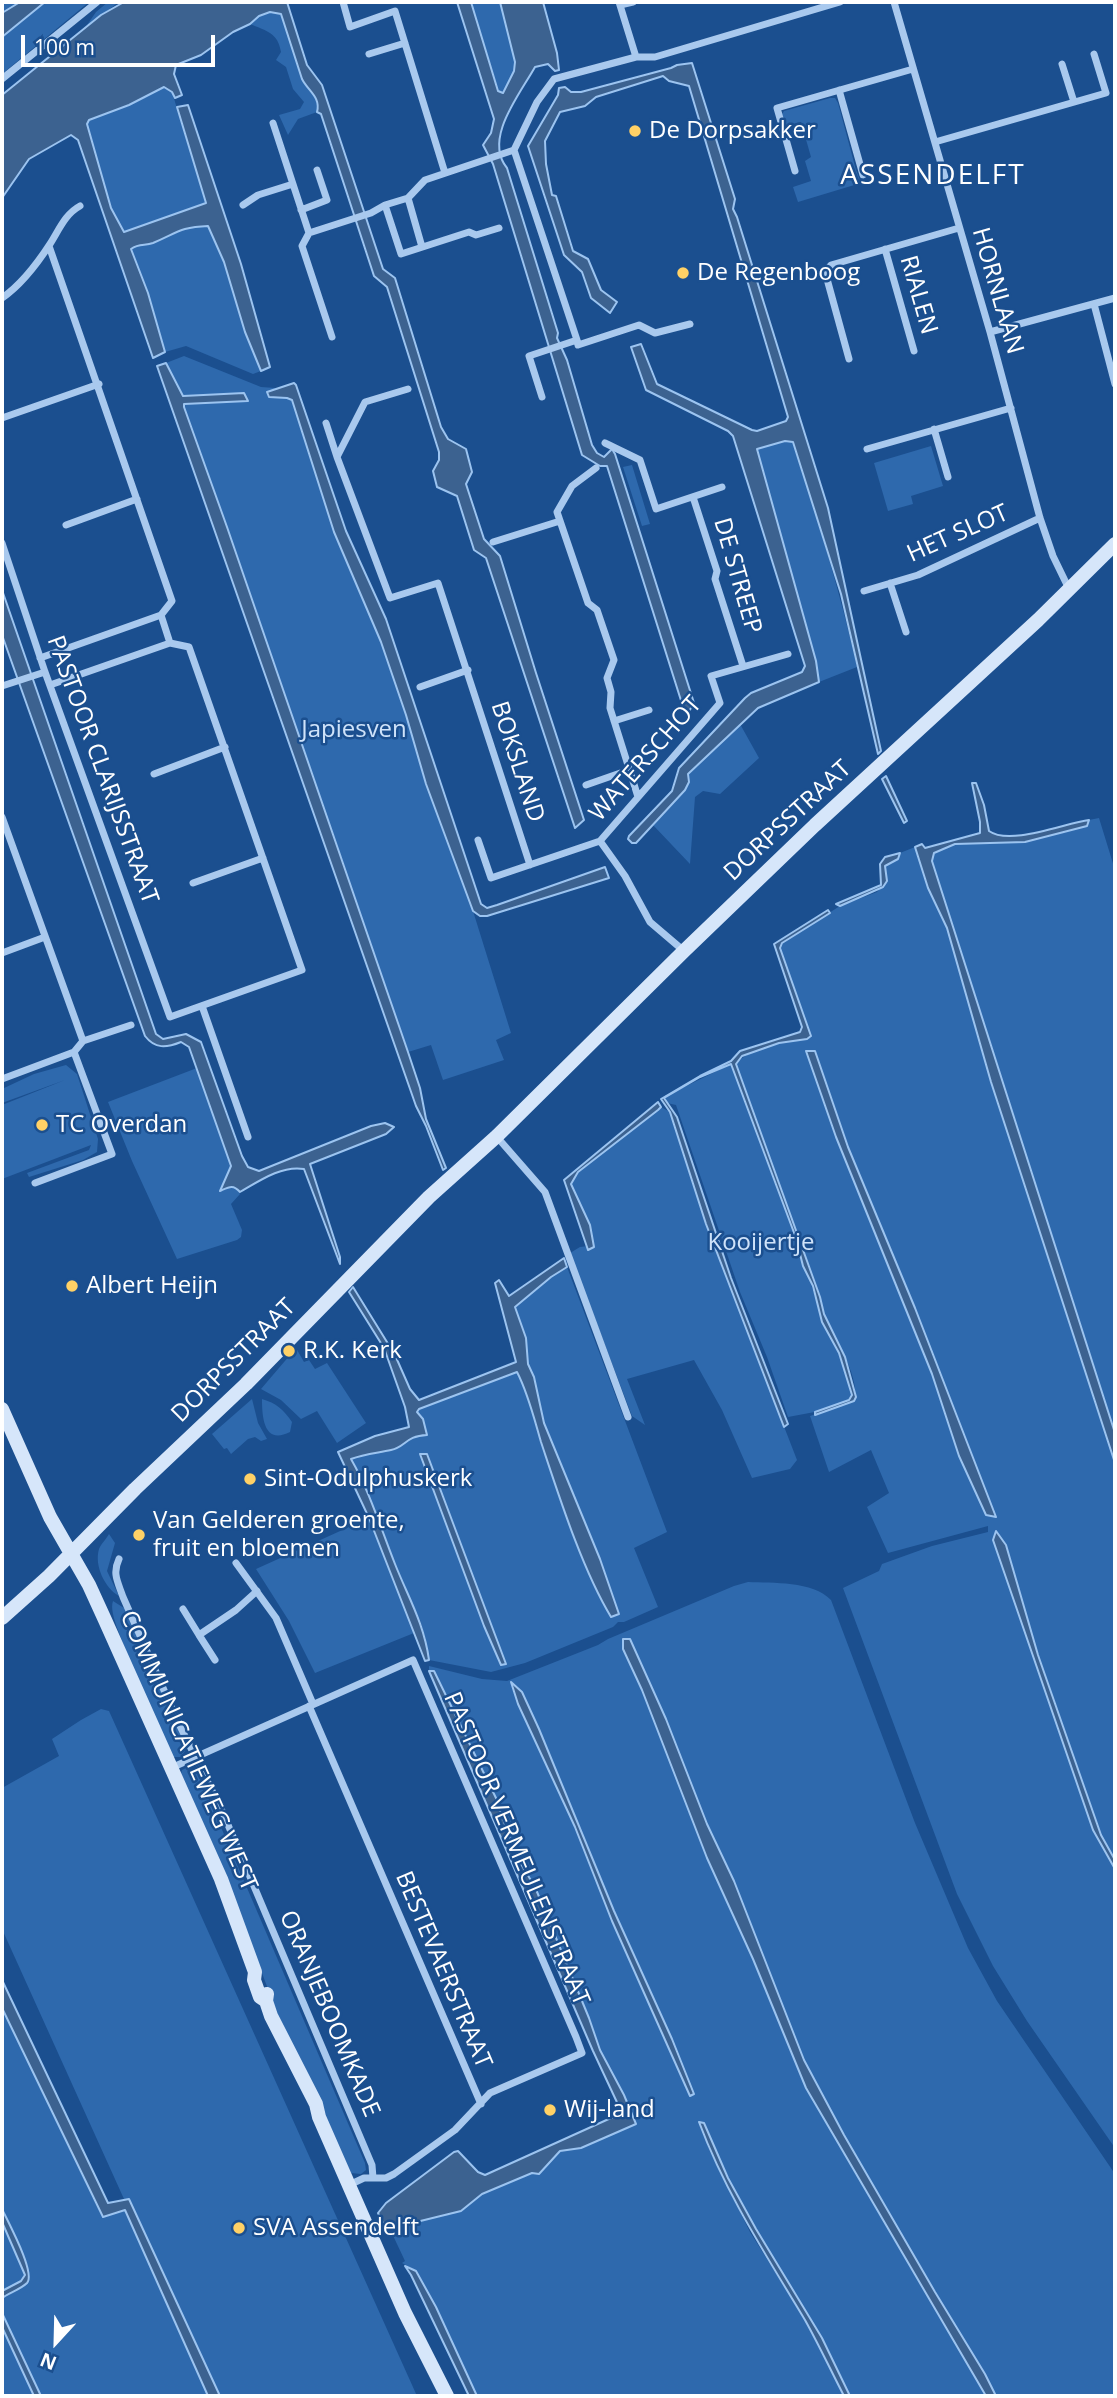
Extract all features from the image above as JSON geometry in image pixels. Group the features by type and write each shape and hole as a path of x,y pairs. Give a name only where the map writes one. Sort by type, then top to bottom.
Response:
{"street":[{"path":"2,79 97,2"},
{"path":"343,2 350,27 395,11 445,173"},
{"path":"633,2 619,4 636,57"},
{"path":"690,324 654,333 639,326 578,345 514,150 537,102 554,79 636,57 654,57 840,2"},
{"name":"HORNLAAN","path":"894,2 990,332 1040,518 1053,556 1069,590"},
{"path":"369,54 405,43"},
{"path":"935,142 1106,93 1094,54"},
{"path":"1062,64 1074,103"},
{"path":"795,171 777,108 913,69"},
{"path":"839,90 863,175"},
{"path":"273,122 309,233"},
{"path":"332,337 302,246 309,233 408,198 425,180 514,150"},
{"path":"301,210 327,200 317,170"},
{"path":"243,205 258,195 293,184"},
{"path":"408,198 422,247"},
{"path":"385,205 401,254 469,232 475,235 499,228"},
{"path":"2,298 20,284 49,246 70,211 80,206"},
{"name":"RIALEN","path":"849,359 827,279 826,271 831,265 959,228"},
{"path":"40,657 161,615 172,601 49,246"},
{"name":"RIALEN","path":"885,249 914,351"},
{"path":"990,332 1115,298"},
{"path":"1094,304 1115,384"},
{"path":"542,397 529,356 577,340"},
{"path":"2,418 99,384"},
{"path":"337,457 365,402 408,389"},
{"path":"867,449 1011,408"},
{"name":"BOKSLAND","path":"326,423 390,598 438,583 530,865"},
{"path":"934,429 948,477"},
{"name":"DE STREEP","path":"605,443 640,460 656,509 722,487"},
{"path":"596,468 572,486 557,512 587,603 597,610 614,660 607,678 611,692 610,708 638,797"},
{"name":"DE STREEP","path":"693,497 717,571 715,579 743,666"},
{"path":"66,525 137,499"},
{"name":"HET SLOT","path":"864,591 918,575 1040,518"},
{"path":"493,542 560,521"},
{"name":"PASTOOR CLARIJSSTRAAT","path":"2,542 44,672 170,1017 202,1006"},
{"name":"DORPSSTRAAT","path":"2,1618 49,1576 246,1384 429,1197 497,1136 815,825 1069,590 1115,544"},
{"name":"HET SLOT","path":"890,583 906,632"},
{"path":"161,615 170,643"},
{"path":"50,685 170,643 188,647 302,970 202,1006 248,1137"},
{"name":"DE STREEP","path":"720,703 711,676 788,654"},
{"path":"420,687 468,670"},
{"path":"2,686 44,672"},
{"name":"WATERSCHOT","path":"478,840 491,878 600,841 720,703"},
{"path":"614,721 649,710"},
{"path":"154,774 225,747"},
{"path":"586,785 629,770"},
{"path":"2,817 4,833 83,1041"},
{"name":"WATERSCHOT","path":"600,841 625,876 650,922 684,951"},
{"path":"193,883 263,858"},
{"path":"2,953 45,937"},
{"path":"2,1079 74,1052 83,1041 131,1025"},
{"path":"35,1183 112,1154 74,1052"},
{"path":"497,1136 545,1192 628,1417"},
{"name":"COMMUNICATIEWEG WEST","path":"2,1409 50,1517 89,1584 221,1879 255,1972 261,1978 268,1995 266,2001 271,2016 316,2105 405,2313 447,2396"},
{"name":"ORANJEBOOMKADE","path":"119,1559 115,1578 178,1721 197,1756 367,2152 373,2178"},
{"name":"BESTEVAERSTRAAT","path":"236,1563 276,1618 481,2104 455,2130 402,2169 386,2178 364,2178 349,2185"},
{"path":"199,1635 236,1610 257,1591"},
{"path":"183,1609 215,1660"},
{"name":"PASTOOR VERMEULENSTRAAT","path":"311,1705 413,1660 582,2053 490,2093 481,2104"},
{"path":"171,1768 311,1705"}],"green space":[{"path":"2,2 89,2 2,74"},
{"path":"108,2 124,2 116,4 85,28 96,12"},
{"path":"471,2 500,2 515,62 503,93 498,91"},
{"path":"275,11 281,14 302,79 316,98 318,107 317,112 298,119 288,135 279,115 300,109 304,102 293,89 286,67 276,60 281,52 277,41 271,34 250,24 259,16"},
{"path":"164,87 172,92 206,204 124,233 111,208 87,124 89,120 129,105"},
{"path":"835,98 838,103 861,183 798,202 793,187 811,181 805,161 811,157 801,122 788,125 788,130 784,126 782,114 784,111"},
{"path":"208,226 224,262 245,332 261,371 253,374 186,346 165,352 152,305 131,249 138,244 148,245 184,227"},
{"name":"Japiesven","path":"184,356 261,387 275,388 278,398 292,400 334,532 381,642 426,784 473,911 511,1033 496,1040 504,1060 443,1080 431,1045 408,1052 184,407 184,404 244,394 183,396 166,363"},
{"path":"785,441 793,442 836,582 857,667 819,682 816,661 757,449"},
{"path":"931,446 943,486 911,496 913,504 888,511 874,463"},
{"path":"632,465 650,524 642,526 623,467"},
{"path":"740,724 759,758 720,794 703,791 695,797 690,864 653,825 685,790 688,774"},
{"path":"1099,818 1115,870 1115,1433 932,861 934,853 955,844 1025,842 1087,826 1089,820"},
{"path":"915,847 928,888 947,928 1115,1463 1115,1860 1101,1835 1038,1655 1006,1545 993,1540 1093,1830 1115,1869 1115,2148 1027,2021 993,1966 957,1894 843,1588 879,1571 882,1564 932,1546 988,1532 988,1526 888,1553 867,1507 889,1493 871,1450 829,1472 810,1416 854,1401 854,1383 847,1361 825,1317 736,1064 749,1054 769,1046 807,1039 780,948 781,943 840,906 877,892 887,881 885,866 898,859 900,853","holes":["811,1051 875,1216 915,1308 995,1517 959,1456 932,1374"]},
{"name":"Kooijertje","path":"731,1064 796,1238 826,1330 839,1353 852,1395 849,1400 820,1411 788,1417 740,1292 676,1105 667,1103 664,1097"},
{"name":"TC Overdan","path":"66,1065 77,1074 98,1139 97,1152 83,1160 29,1177 27,1173 89,1150 91,1145 2,1179 2,1105 65,1080 2,1103 2,1089 34,1074"},
{"path":"197,1068 231,1167 222,1191 230,1186 240,1194 231,1204 242,1230 241,1237 237,1240 177,1259 108,1102"},
{"path":"661,1107 670,1112 715,1243 797,1460 790,1469 752,1478 722,1410 694,1360 627,1379 645,1425 632,1416 570,1253 588,1246 590,1225 571,1184 578,1172"},
{"path":"567,1267 667,1532 634,1548 658,1607 525,1663 491,1672 429,1660 420,1620 394,1563 381,1523 351,1459 373,1452 394,1450 411,1437 426,1435 417,1411 419,1409 517,1371 525,1385 583,1558 611,1617 619,1614 600,1559 544,1423 534,1377 528,1364 526,1338 514,1307","holes":["427,1454 501,1664 455,1549"]},
{"path":"296,1348 304,1362 309,1360 315,1369 327,1363 366,1423 337,1443 317,1411 301,1419 281,1400 261,1389"},
{"path":"252,1399 258,1423 267,1439 248,1439 231,1454 212,1434"},
{"path":"262,1399 276,1405 286,1414 292,1422 290,1432 275,1435 266,1428"},
{"path":"369,1518 414,1633 315,1673 289,1621 256,1569"},
{"path":"109,1534 115,1543 107,1571 119,1596 105,1582 99,1569 99,1549"},
{"path":"748,1582 792,1584 814,1589 831,1600 915,1823 968,1948 997,2001 1115,2174 1115,2396 996,2396 844,2135 804,2060 734,1881 707,1824 666,1719 630,1639 623,1639 623,1649 642,1690 707,1858 841,2149 986,2396 850,2396 822,2338 728,2178 703,2123 700,2123 709,2149 750,2232 807,2323 844,2396 477,2396 436,2307 416,2271 402,2263 405,2261 389,2227 461,2211 482,2194 535,2174 545,2160 622,2113 429,1666 482,1679 507,1681","holes":["518,1704 539,1729 614,1911 672,2039 694,2094 690,2096 612,1921 575,1827"]},
{"path":"113,1601 124,1608 185,1744 181,1757 173,1757 130,1663 115,1622"},
{"name":"SVA Assendelft","path":"101,1709 109,1711 417,2396 213,2396 2,1929 2,1788 59,1756 52,1739"},
{"path":"190,1766 196,1769 365,2163 366,2170 361,2174 351,2173 286,2037 227,1880 181,1774 182,1770"},
{"path":"2,2008 102,2217 125,2210 208,2396 41,2396 2,2313 2,2298 26,2284 28,2266 2,2209"},
{"path":"2,2222 25,2275 21,2281 2,2291"},
{"path":"2,2327 34,2396 2,2396"}],"shaded area":[{"path":"20,2 45,2 2,37 2,13"},
{"path":"124,2 287,2 307,65 322,85 383,269 395,278 441,427 448,439 466,449 472,472 466,484 484,539 500,556 584,820 575,828 486,558 474,550 457,496 437,487 433,471 439,460 439,452 387,287 374,276 321,114 317,112 317,102 302,79 281,14 270,12 259,16 201,55 176,65 174,74 182,95 175,98 172,92 164,87 129,105 89,120 87,124 111,208 124,232 206,203 177,107 188,105 241,264 270,367 261,371 245,332 224,262 208,226 185,229 131,249 148,293 165,352 153,358 78,140 71,135 29,159 2,198 2,95 101,15"},
{"path":"457,2 471,2 498,91 503,93 514,71 515,62 500,2 543,2 559,70 555,71 548,64 535,67 513,103 501,130 501,156 507,168 592,445 597,453 604,457 612,449 615,454 694,703 688,713 684,710 607,466 600,466 582,455 493,164 483,145 491,133 494,119"},
{"path":"692,63 735,199 733,209 828,508 881,751 878,754 841,594 793,442 785,441 757,449 816,661 819,682 758,708 688,774 689,782 685,790 636,843 632,843 628,839 629,836 672,791 679,768 745,698 802,672 805,666 733,436 646,390 631,347 641,344 657,384 752,430 757,431 786,421 788,417 689,86 669,81 663,76 596,97 585,106 560,112 545,141 552,195 556,196 573,251 588,259 601,290 617,302 610,313 591,298 582,272 564,255 528,146 558,95 559,88 581,92"},
{"path":"166,363 183,396 244,393 248,401 184,404 184,407 408,1052 420,1088 426,1119 446,1168 443,1170 416,1106 157,366"},
{"path":"294,383 346,531 386,619 481,904 487,908 605,867 609,878 487,916 480,916 473,911 426,784 381,642 334,532 292,400 269,397 267,392"},
{"path":"2,590 156,1034 163,1039 186,1034 201,1042 248,1167 259,1171 371,1126 385,1123 394,1127 386,1134 310,1164 340,1264 304,1169 287,1169 240,1192 231,1187 220,1191 231,1166 189,1047 181,1042 166,1046 157,1045 145,1036 2,635"},
{"path":"886,776 907,821 904,823 882,779"},
{"path":"972,783 976,783 984,805 989,831 998,835 1024,835 1089,820 1087,826 1025,842 955,844 934,853 932,861 1115,1433 1115,1463 991,1082 947,928 928,888 915,847 922,844 925,848 980,833"},
{"path":"900,853 898,859 885,866 887,881 883,887 840,906 836,904 881,885 880,864 885,857"},
{"path":"828,910 830,913 782,943 780,948 811,1036 779,1043 742,1056 736,1064 824,1314 845,1357 856,1397 854,1401 815,1415 815,1412 849,1400 852,1395 839,1353 822,1322 813,1286 803,1266 796,1238 731,1064 700,1077 664,1098 677,1117 731,1278 788,1424 784,1427 706,1224 670,1112 661,1099 700,1076 731,1061 740,1051 800,1032 802,1027 774,944"},
{"path":"806,1051 815,1051 848,1147 915,1308 996,1517 986,1515 959,1456 932,1374 836,1137"},
{"path":"658,1102 661,1107 658,1110 578,1172 571,1184 590,1225 594,1247 588,1250 564,1180"},
{"path":"564,1258 567,1267 515,1307 526,1338 528,1364 534,1377 544,1423 600,1559 619,1614 611,1617 581,1555 555,1485 528,1397 517,1372 419,1409 417,1412 423,1419 427,1435 414,1437 396,1449 351,1459 370,1497 419,1622 429,1660 425,1661 369,1518 338,1452 375,1436 409,1427 405,1407 384,1348 349,1292 353,1287 395,1355 410,1389 419,1400 516,1362 495,1283 499,1280 509,1296"},
{"path":"420,1454 427,1454 506,1664 501,1665 484,1626"},
{"path":"996,1531 1006,1545 1038,1655 1101,1835 1115,1860 1115,1869 1093,1830 993,1540"},
{"path":"623,1639 630,1639 666,1719 707,1824 734,1881 804,2060 844,2135 996,2396 986,2396 806,2088 753,1959 707,1858 642,1690 623,1649"},
{"path":"429,1671 434,1671 496,1798 515,1854 535,1887 600,2050 636,2124 581,2148 560,2151 539,2174 532,2173 482,2194 461,2211 396,2227 385,2227 378,2213 386,2203 454,2152 458,2151 478,2172 485,2175 622,2113"},
{"path":"511,1682 522,1692 539,1729 614,1911 672,2039 694,2094 690,2096 612,1921 575,1827 518,1704"},
{"path":"2,1980 108,2203 129,2199 220,2396 208,2396 125,2210 103,2217 2,2008"},
{"path":"699,2122 704,2123 728,2178 822,2338 850,2396 844,2396 805,2320 748,2224 721,2174"},
{"path":"2,2209 25,2259 29,2277 27,2283 2,2298 2,2291 21,2281 25,2275 2,2222"},
{"path":"405,2266 416,2271 436,2307 477,2396 469,2396"},
{"path":"2,2313 41,2396 34,2396 2,2327"}],"place":[{"name":"De Dorpsakker","path":"635,131"},
{"name":"De Regenboog","path":"683,273"},
{"name":"TC Overdan","path":"42,1125"},
{"name":"Albert Heijn","path":"72,1286"},
{"name":"R.K. Kerk","path":"289,1351"},
{"name":"Sint-Odulphuskerk","path":"250,1479"},
{"name":"Van Gelderen groente, fruit en bloemen","path":"139,1535"},
{"name":"Wij-land","path":"550,2110"},
{"name":"SVA Assendelft","path":"239,2228"}],"district":[{"name":"ASSENDELFT","path":"933,176"}]}
